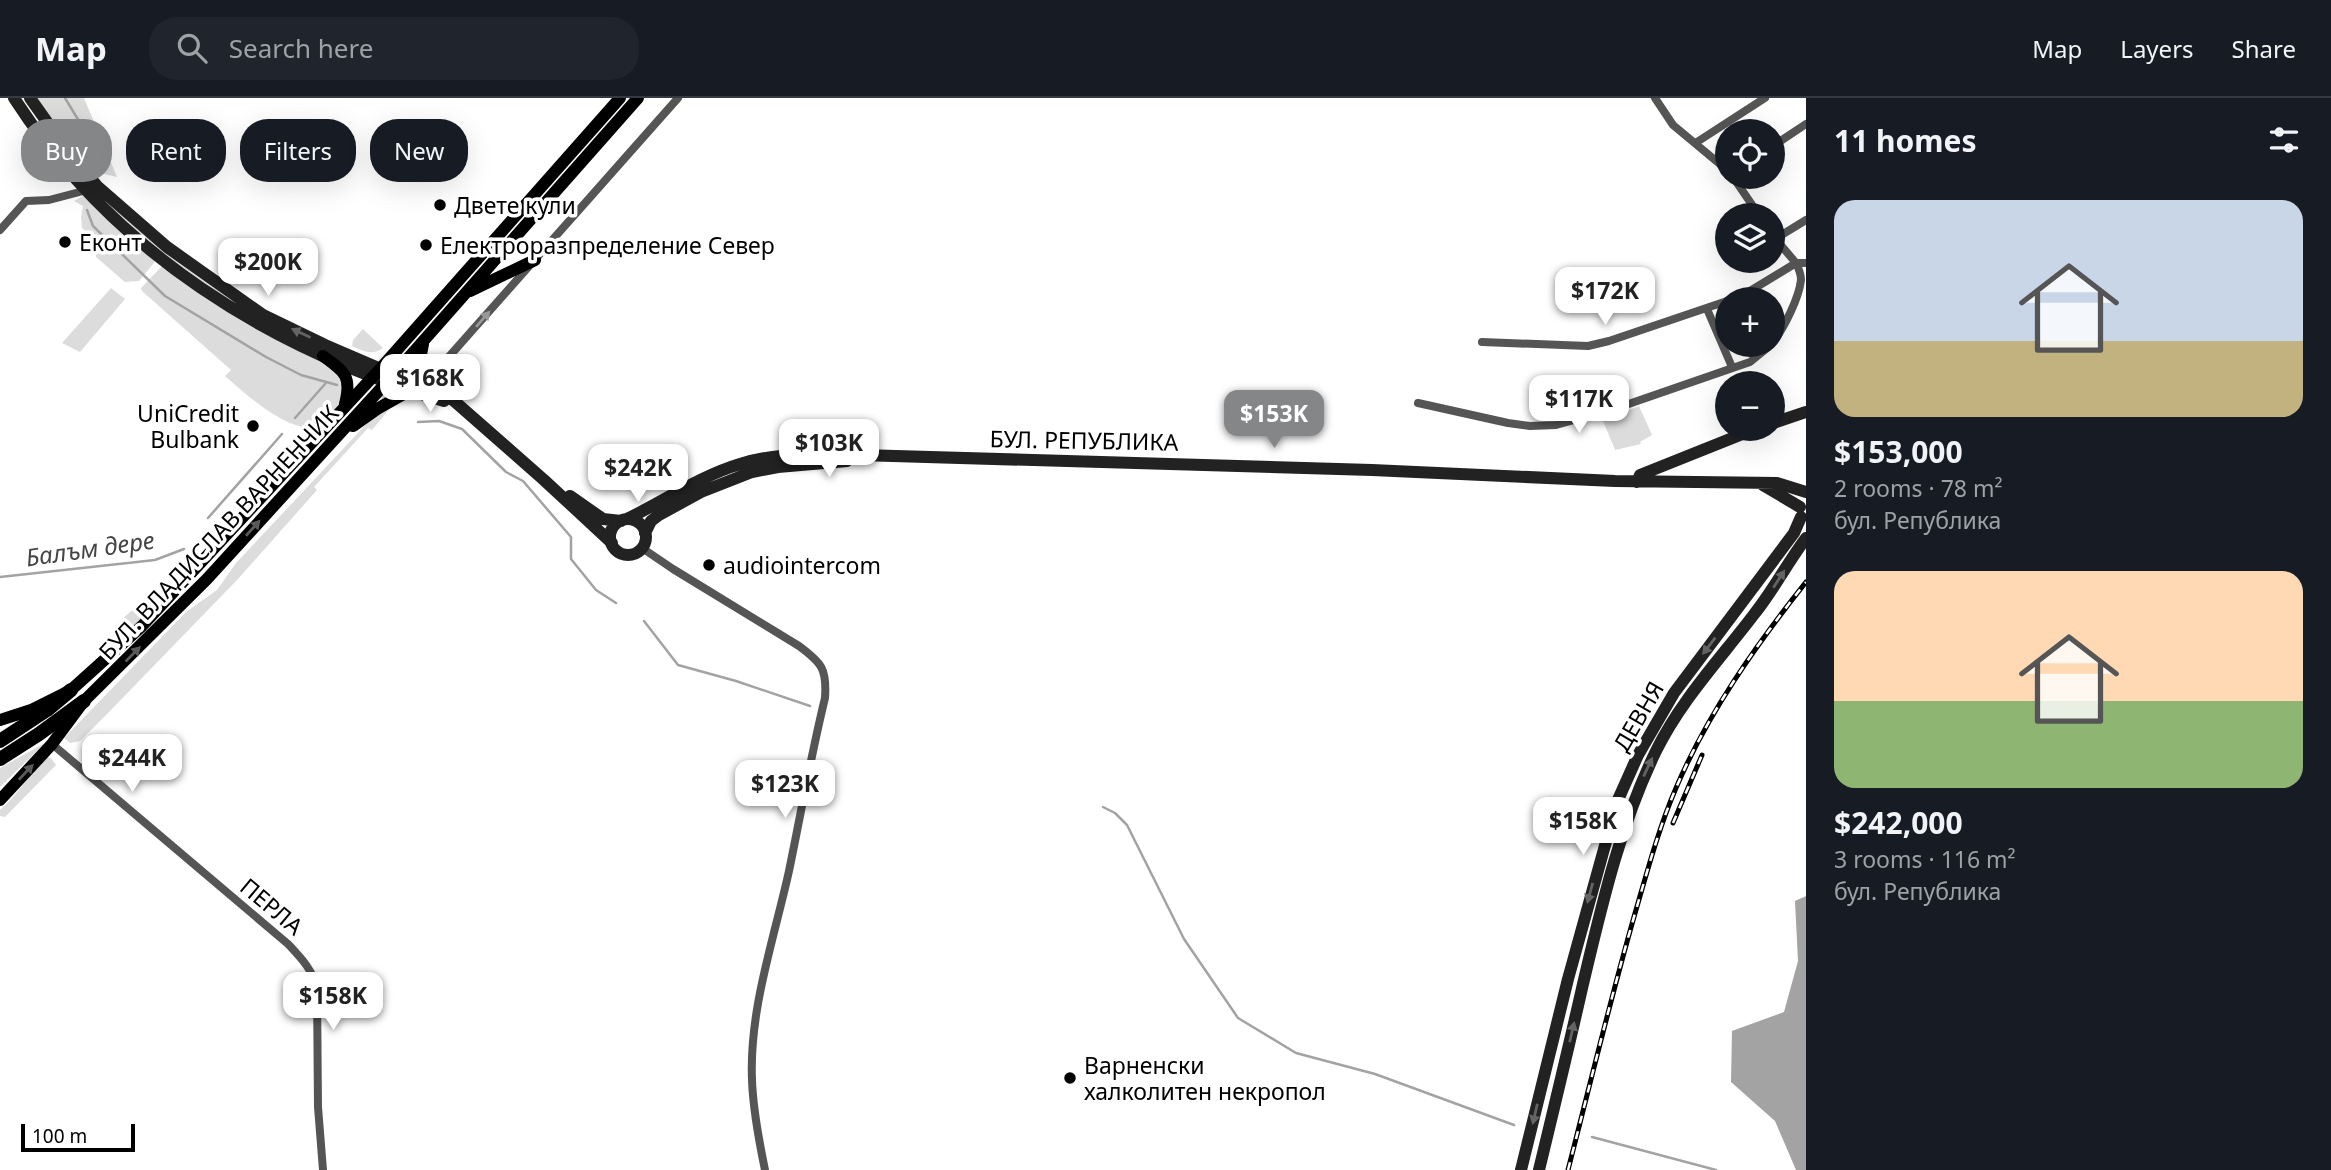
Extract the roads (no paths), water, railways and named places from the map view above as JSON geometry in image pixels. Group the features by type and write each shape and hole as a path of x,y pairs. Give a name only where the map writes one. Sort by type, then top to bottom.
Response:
{"highway":[{"path":"0,741 71,691"},
{"path":"0,759 84,701"}],"main road":[{"name":"БУЛ. ВЛАДИСЛАВ ВАРНЕНЧИК","path":"0,720 31,710 71,691 117,652 377,373 620,98"},
{"name":"БУЛ. ВЛАДИСЛАВ ВАРНЕНЧИК","path":"0,800 52,744 84,701 207,579 391,378 638,98"},
{"path":"467,292 535,260"},
{"path":"423,342 418,370 430,388"},
{"path":"323,356 346,376 349,387 345,406"},
{"path":"331,443 377,409 409,391"}],"street":[{"path":"13,98 42,139 158,257 212,297 257,325 323,356 446,395 544,480 623,554 634,554 642,548 645,533 640,524 603,519 544,480"},
{"path":"30,98 91,189 172,252 263,315 377,373"},
{"path":"446,395 440,372 446,360 678,98"},
{"path":"1654,98 1673,125 1715,159"},
{"path":"1697,142 1765,98"},
{"path":"1785,138 1806,124"},
{"path":"0,230 26,201 49,200 91,189"},
{"path":"1785,232 1806,220"},
{"path":"1785,249 1802,266"},
{"path":"1758,287 1802,266"},
{"path":"1785,323 1799,286 1802,266"},
{"path":"1482,342 1588,346 1715,306"},
{"path":"1707,309 1732,367"},
{"path":"1418,403 1508,424 1556,425 1617,408 1750,362 1756,357"},
{"path":"391,378 409,391 461,407"},
{"path":"1785,419 1806,412"},
{"path":"1637,482 1640,475 1725,441"},
{"name":"БУЛ. РЕПУБЛИКА","path":"624,520 708,477 752,461 770,457 826,454 1292,467 1637,482 1779,484 1804,508"},
{"name":"БУЛ. РЕПУБЛИКА","path":"645,533 651,521 659,515 710,488 752,472 809,464 911,457"},
{"name":"ДЕВНЯ","path":"1521,1170 1568,979 1617,802 1638,755 1665,707 1794,533 1804,508"},
{"path":"612,543 612,530 624,520"},
{"name":"ДЕВНЯ","path":"1539,1170 1605,893 1630,808 1658,747 1684,704 1757,611 1806,538"},
{"path":"642,548 818,659 824,677 825,698 775,937 764,977 755,1030 752,1081 765,1170"},
{"name":"ПЕРЛА","path":"52,744 306,962 317,988 318,1107 323,1170"}],"waterway":[{"path":"65,98 78,119"},
{"path":"87,210 93,226 165,296 266,357 301,375 337,385"},
{"name":"Балъм дере","path":"295,418 325,384"},
{"path":"418,422 439,421 462,429 506,472 523,481 571,537 571,559 596,590 616,603"},
{"name":"Балъм дере","path":"208,518 282,434"},
{"name":"Балъм дере","path":"0,577 155,560 184,549"},
{"path":"644,621 678,665 810,706"},
{"path":"1103,807 1115,813 1127,825 1184,939 1238,1018 1296,1053 1375,1074 1514,1125"},
{"path":"1592,1137 1716,1170"}],"railway":[{"path":"1568,1170 1628,936 1670,802 1718,706 1751,655 1806,582"},
{"path":"1673,823 1702,755"}],"place":[{"name":"Двете кули","path":"440,205"},
{"name":"Еконт","path":"65,242"},
{"name":"Електроразпределение Север","path":"426,245"},
{"name":"UniCredit Bulbank","path":"253,426"},
{"name":"audiointercom","path":"709,565"},
{"name":"Варненски халколитен некропол","path":"1070,1078"}]}
